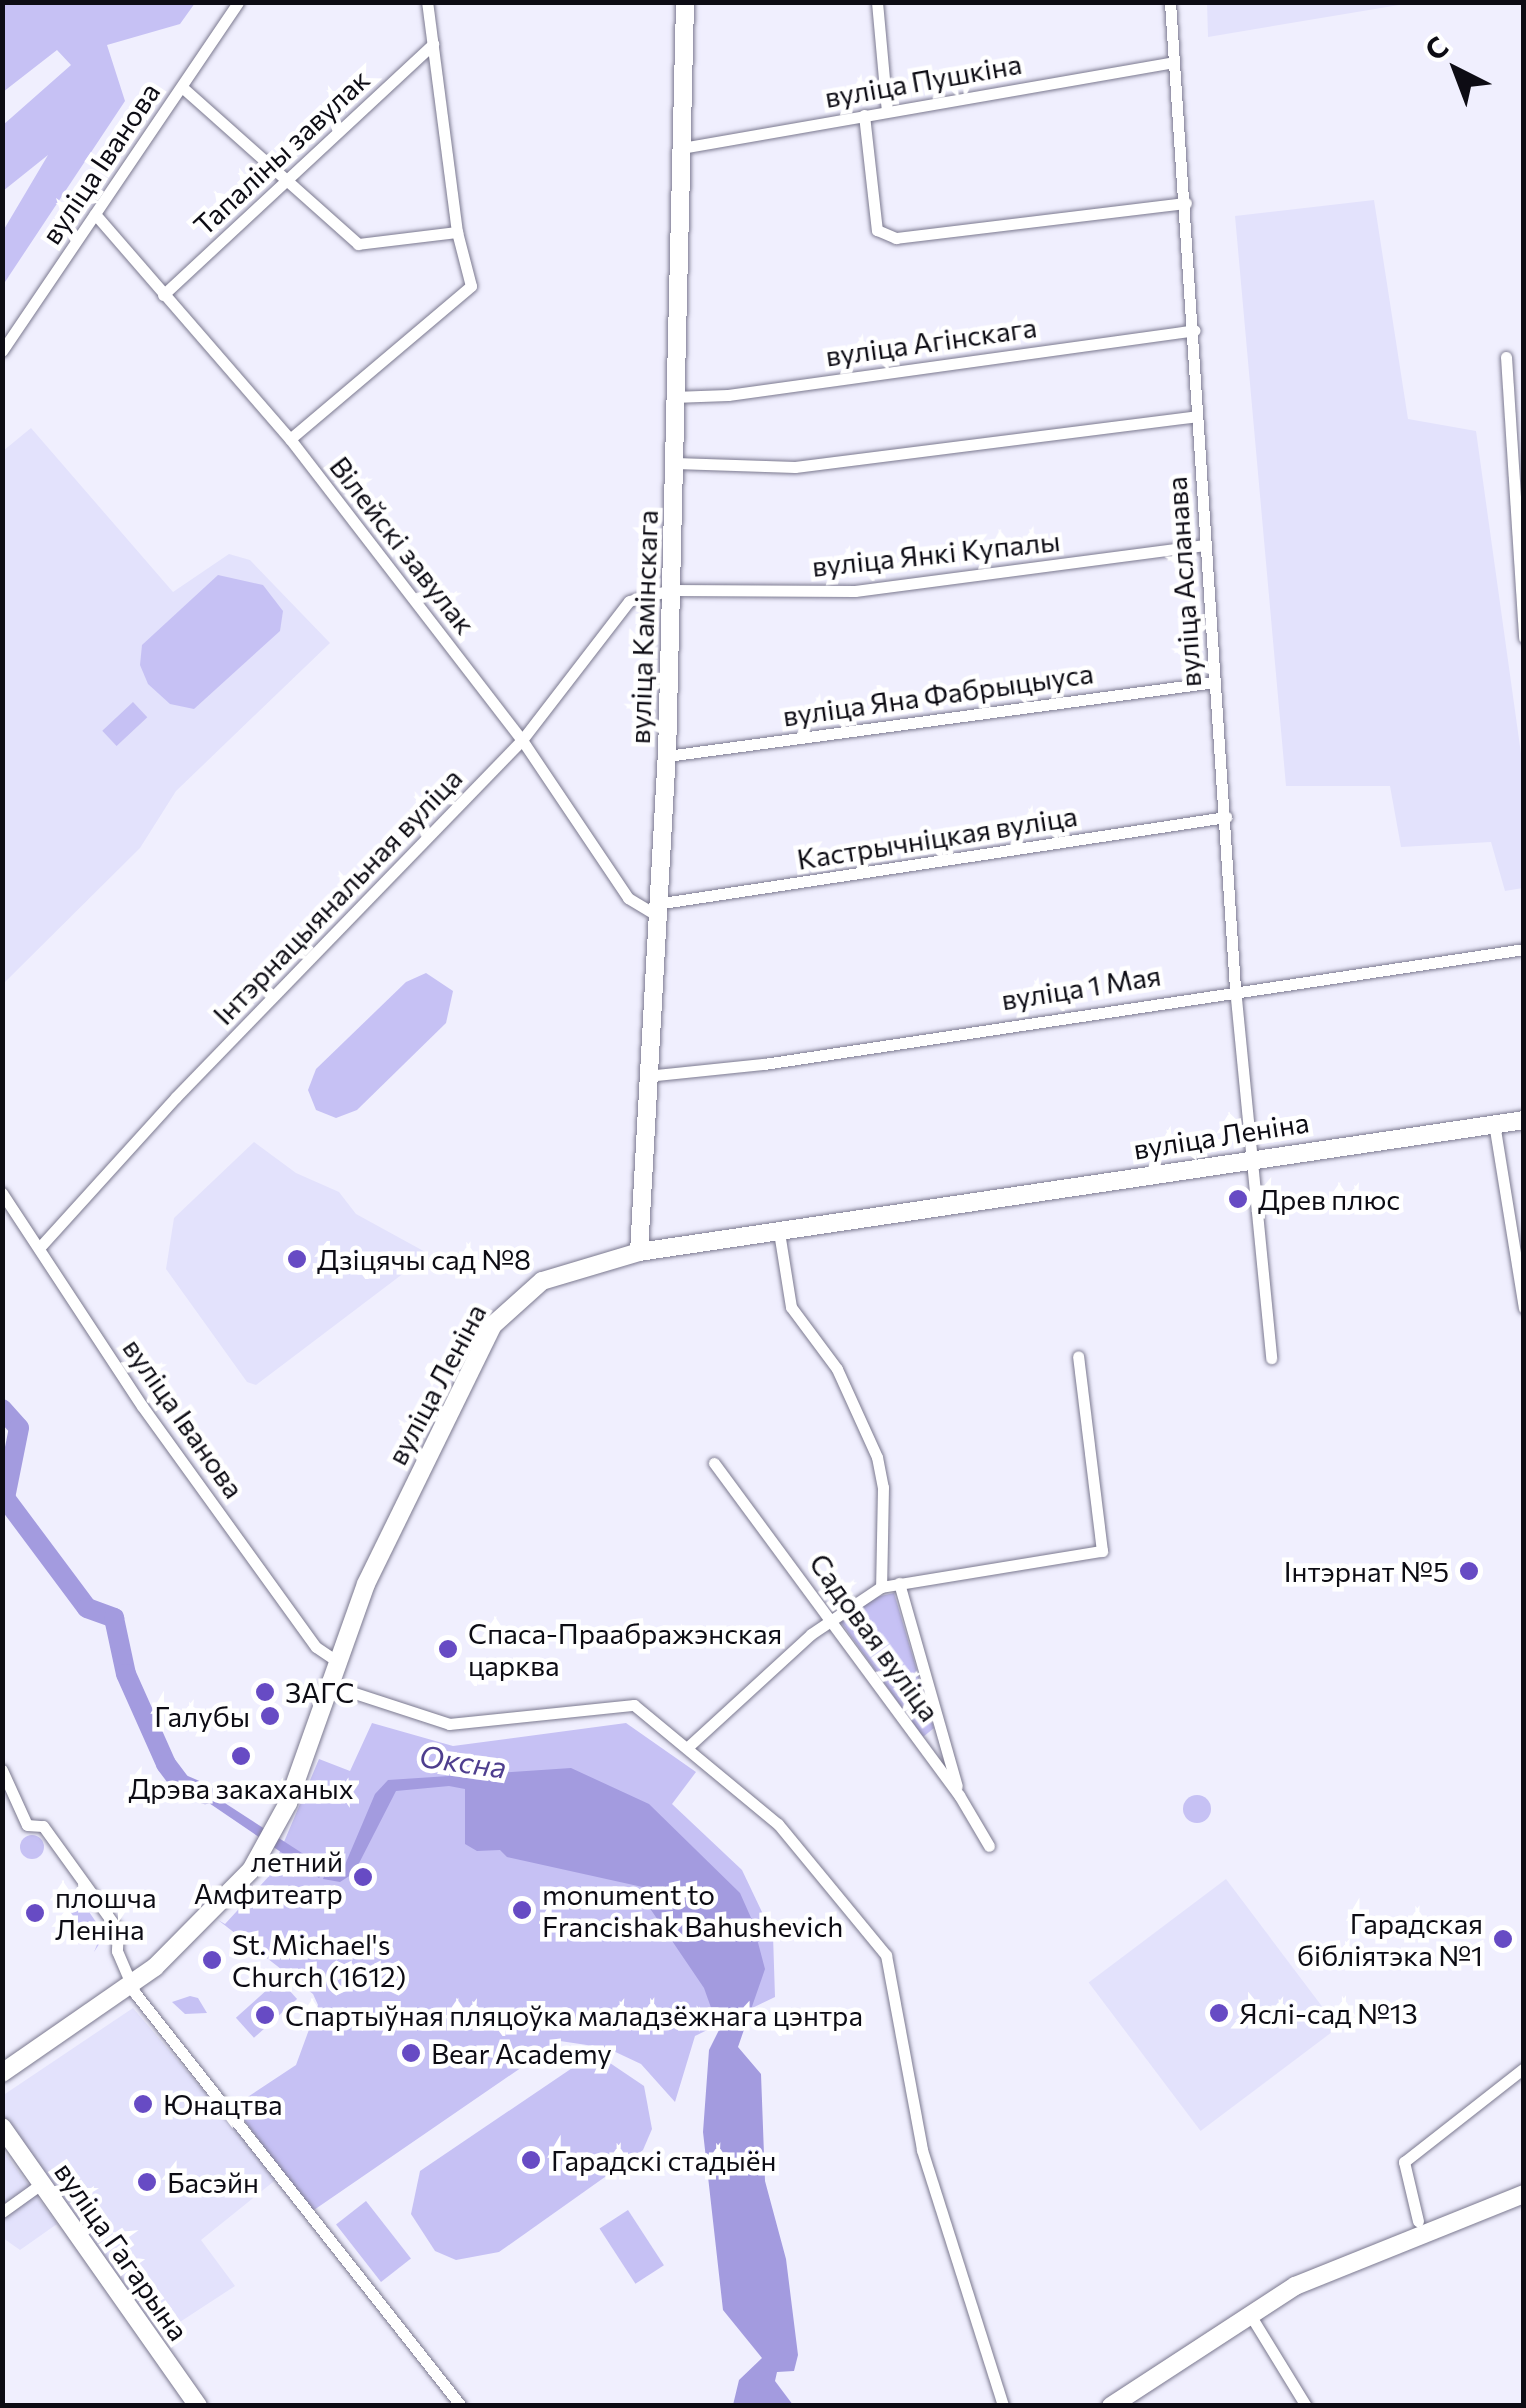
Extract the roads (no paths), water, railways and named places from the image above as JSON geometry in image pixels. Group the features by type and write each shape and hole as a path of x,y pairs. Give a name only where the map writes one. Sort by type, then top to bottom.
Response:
{"main road":[{"name":"вуліца Камінскага","path":"639,1252 667,756 684,2"},
{"name":"вуліца Леніна","path":"2,2073 130,1985 211,1914 263,1852 280,1820 366,1584 493,1325 542,1281 639,1252 1524,1120"},
{"name":"вуліца Гагарына","path":"2,2127 198,2406"},
{"path":"1111,2406 1295,2286 1418,2221 1524,2184"},
{"path":"1295,2286 1524,2194"}],"street":[{"name":"вуліца Іванова","path":"2,351 238,2"},
{"path":"290,440 468,291 472,280 457,232 427,2"},
{"path":"877,2 887,111"},
{"name":"вуліца Асланава","path":"1170,2 1235,988 1270,1358"},
{"name":"Тапаліны завулак","path":"162,295 289,182 433,44"},
{"name":"вуліца Пушкіна","path":"682,148 1173,62"},
{"path":"182,87 358,244 457,232"},
{"path":"864,115 878,230 896,238 1186,203"},
{"name":"Вілейскі завулак","path":"95,214 290,440 522,740 628,898 656,910"},
{"name":"вуліца Агінскага","path":"674,396 728,395 1194,330"},
{"path":"1506,357 1524,637"},
{"path":"675,463 795,467 1197,416"},
{"name":"вуліца Янкі Купалы","path":"671,590 855,591 1205,545"},
{"name":"Інтэрнацыянальная вуліца","path":"39,1248 176,1097 522,740 629,600 671,590"},
{"name":"вуліца Яна Фабрыцыуса","path":"667,756 1215,682"},
{"name":"Кастрычніцкая вуліца","path":"656,910 1226,818"},
{"name":"вуліца 1 Мая","path":"647,1076 764,1064 1235,988 1524,949"},
{"path":"1494,1123 1524,1312"},
{"name":"вуліца Іванова","path":"2,1193 142,1406 316,1647 337,1661"},
{"name":"Садовая вуліца","path":"778,1232 791,1307 837,1369 876,1457 883,1487 880,1587"},
{"path":"690,1744 831,1620 880,1587 1102,1551 1078,1356"},
{"name":"Садовая вуліца","path":"714,1462 960,1795 988,1846"},
{"path":"899,1583 960,1795"},
{"path":"330,1684 449,1724 634,1705 690,1744 778,1824 886,1956 922,2150 1002,2406"},
{"path":"2,1770 27,1825 43,1826 118,1930 116,1952 130,1985 461,2406"},
{"path":"1418,2221 1404,2162 1524,2068"},
{"path":"2,2212 41,2184"},
{"path":"1249,2313 1306,2406"}],"waterway":[{"name":"Оксна","path":"2,1409 19,1428 5,1498 87,1608 114,1618 126,1674 166,1764 181,1784 205,1794"}],"place":[{"name":"Древ плюс","path":"1238,1199"},
{"name":"Дзіцячы сад №8","path":"297,1259"},
{"name":"Інтэрнат №5","path":"1469,1571"},
{"name":"Спаса-Праабражэнская царква","path":"448,1649"},
{"name":"ЗАГС","path":"265,1692"},
{"name":"Галубы","path":"270,1716"},
{"name":"Дрэва закаханых","path":"241,1756"},
{"name":"летний Амфитеатр","path":"363,1877"},
{"name":"monument to Francishak Bahushevich","path":"522,1910"},
{"name":"плошча Леніна","path":"35,1913"},
{"name":"Гарадская бібліятэка №1","path":"1503,1939"},
{"name":"St. Michael's Church (1612)","path":"212,1960"},
{"name":"Яслі-сад №13","path":"1219,2013"},
{"name":"Спартыўная пляцоўка маладзёжнага цэнтра","path":"265,2015"},
{"name":"Bear Academy","path":"411,2053"},
{"name":"Юнацтва","path":"143,2104"},
{"name":"Гарадскі стадыён","path":"531,2160"},
{"name":"Басэйн","path":"147,2182"}]}
